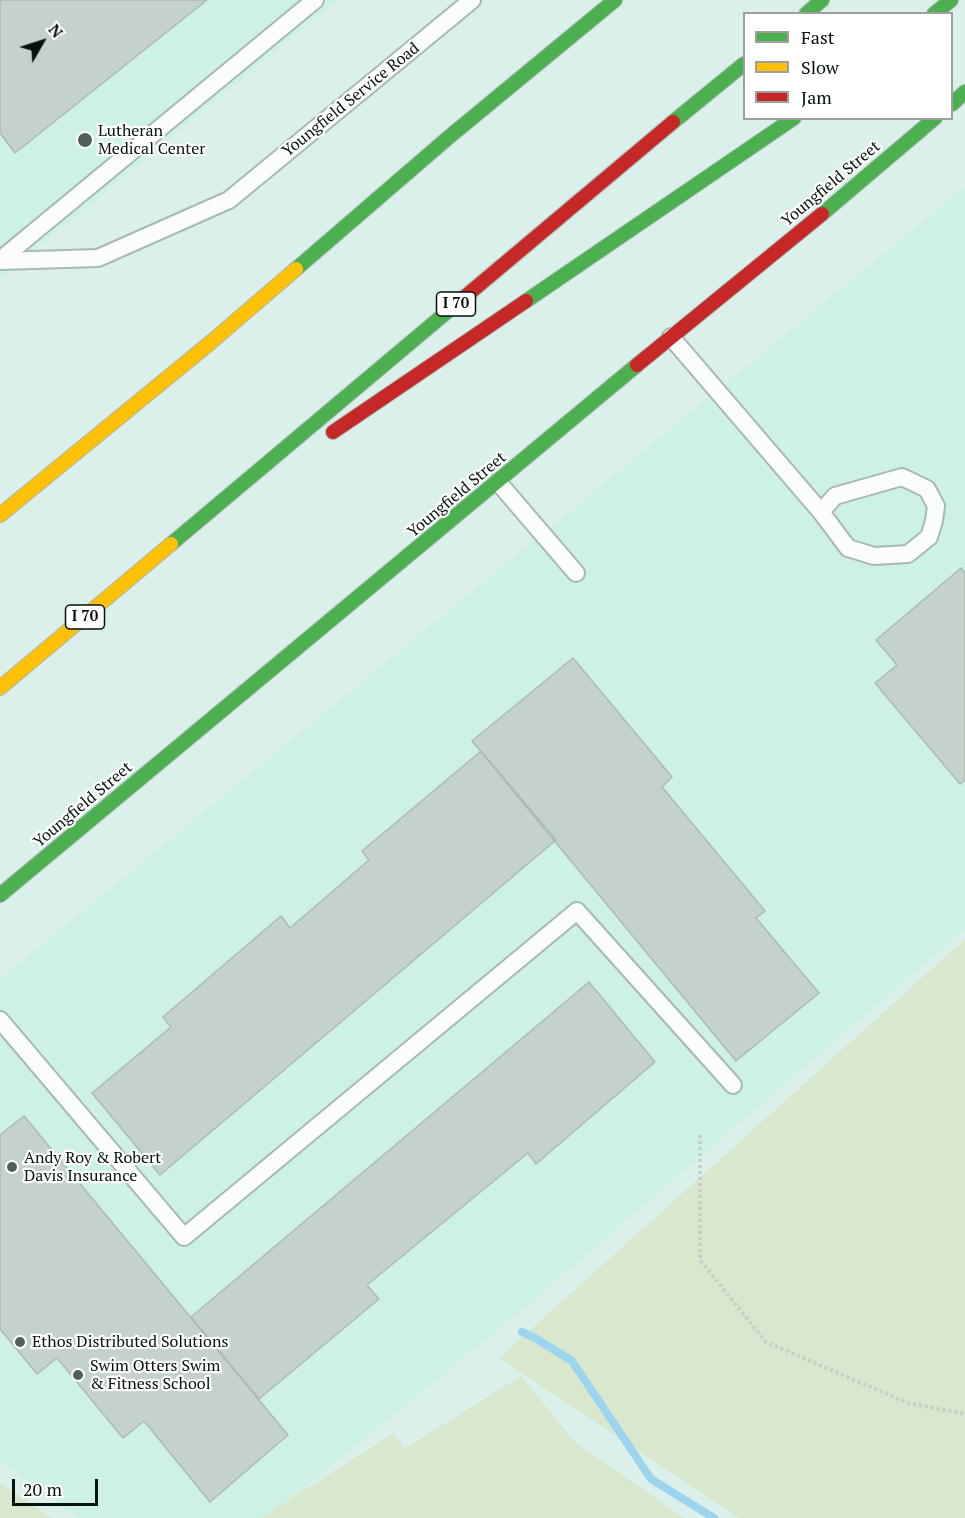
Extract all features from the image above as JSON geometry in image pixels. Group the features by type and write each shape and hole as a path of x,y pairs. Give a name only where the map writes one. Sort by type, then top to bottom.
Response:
{"main road":[{"path":"0,515 210,343 449,137 615,0"},
{"path":"808,12 822,0"},
{"path":"936,12 951,0"},
{"name":"I 70","path":"0,688 743,65"},
{"path":"953,102 965,92"},
{"path":"321,441 791,120"},
{"name":"Youngfield Street","path":"0,895 671,337 853,189 932,120"},
{"path":"169,547 283,468"}],"lane":[{"path":"0,261 315,0"},
{"name":"Youngfield Service Road","path":"0,261 98,258 229,200 472,0"},
{"path":"671,337 821,512 848,548 874,556 908,554 929,537 936,506 927,489 902,477 835,496 821,512"},
{"path":"498,482 576,573"},
{"path":"0,1020 184,1237 577,911 733,1084"}],"path":[{"path":"700,1135 700,1260 766,1342 908,1403 965,1414"}],"shaded area":[{"name":"Lutheran Medical Center","path":"0,0 338,0 0,279"},
{"path":"965,187 965,929 520,1312 267,1518 79,1518 0,1461 0,979"},
{"path":"965,939 965,1518 739,1518 499,1358"},
{"path":"521,1376 575,1442 684,1518 260,1518 394,1433 404,1449"},
{"path":"0,1483 52,1518 0,1518"}],"building":[{"path":"0,0 207,0 15,153 0,133"},
{"path":"961,568 965,573 965,780 960,784 875,683 897,665 876,640"},
{"path":"573,658 672,777 662,787 765,911 756,918 819,993 736,1061 472,741"},
{"path":"481,751 556,840 160,1175 92,1093 171,1027 163,1017 281,916 290,928 369,860 362,851"},
{"path":"589,982 655,1062 536,1164 528,1153 367,1285 379,1299 259,1399 191,1317"},
{"path":"24,1116 288,1435 210,1502 144,1421 123,1438 57,1358 37,1374 0,1329 0,1135"}],"waterway":[{"path":"522,1332 572,1361 651,1479 714,1518"}],"traffic: fast":[{"path":"296,269 449,137 615,0"},
{"path":"808,12 822,0"},
{"path":"936,12 951,0"},
{"path":"673,122 743,65"},
{"path":"953,103 965,92"},
{"path":"526,301 791,120"},
{"path":"822,214 933,120"},
{"path":"171,544 454,306"},
{"path":"0,895 637,365"}],"traffic: slow":[{"path":"0,515 210,343 296,269"},
{"path":"0,688 171,544"}],"traffic: jam":[{"path":"454,306 673,122"},
{"path":"637,365 822,214"},
{"path":"333,432 526,301"}],"place":[{"name":"Lutheran Medical Center","path":"85,140"},
{"name":"Andy Roy & Robert Davis Insurance","path":"12,1167"},
{"name":"Ethos Distributed Solutions","path":"20,1342"},
{"name":"Swim Otters Swim & Fitness School","path":"78,1375"}]}
